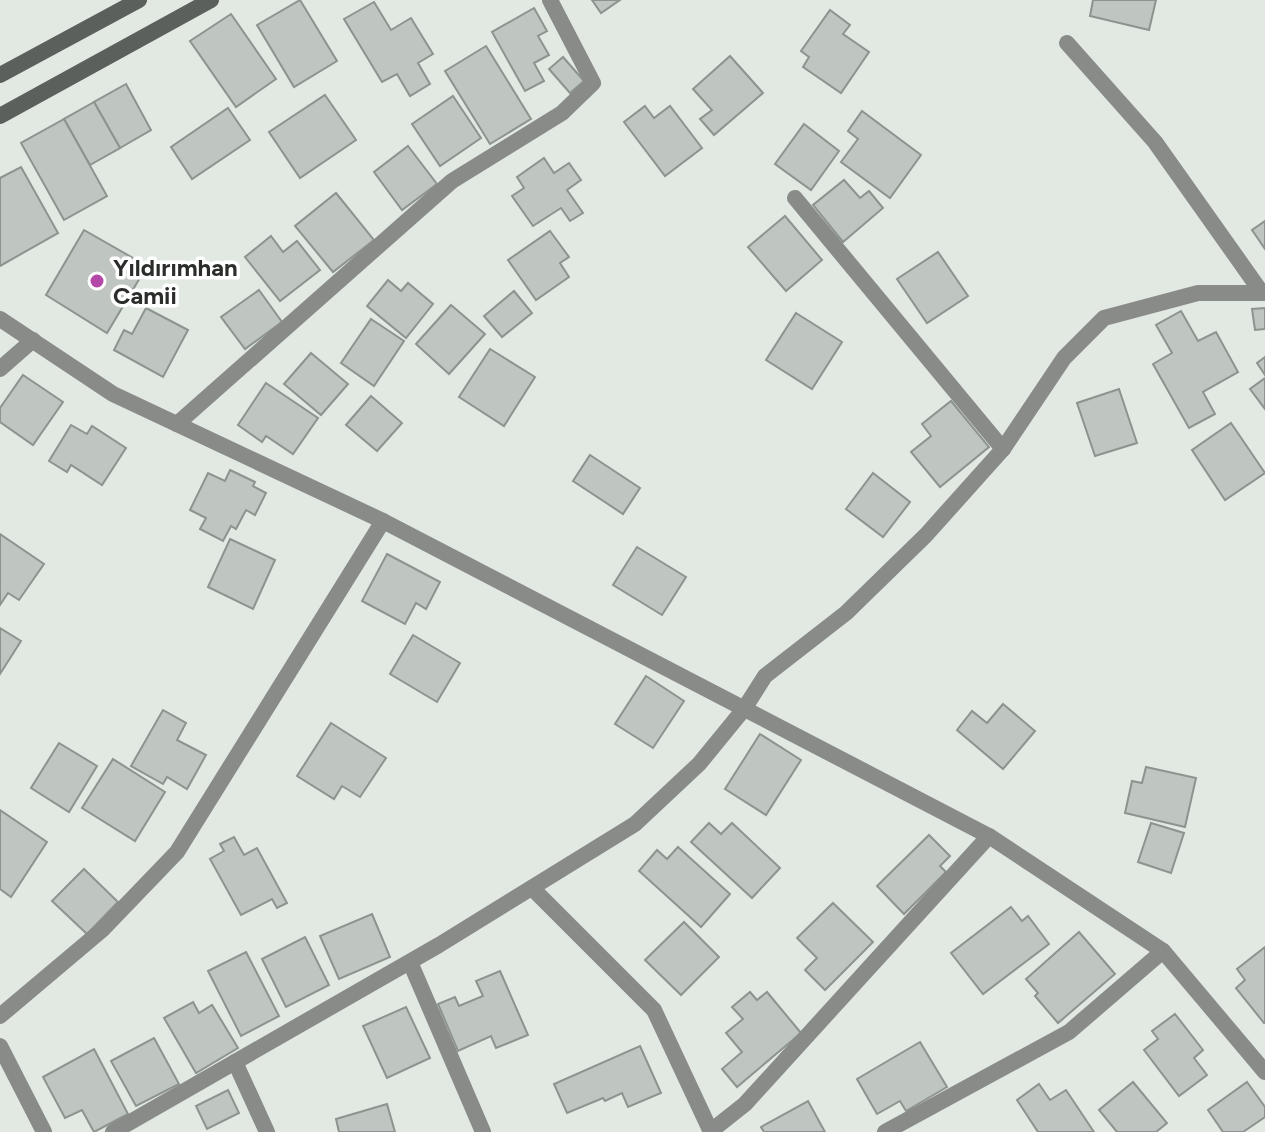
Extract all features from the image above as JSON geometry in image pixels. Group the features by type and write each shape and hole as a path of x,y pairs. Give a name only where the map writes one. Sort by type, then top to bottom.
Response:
{"main road":[{"path":"0,75 139,0"},
{"path":"0,116 211,0"}],"street":[{"path":"177,424 452,181 562,113 593,83 550,0"},
{"path":"1067,43 1155,142 1264,293"},
{"path":"795,198 1003,449"},
{"path":"113,1132 410,962 635,824 699,764 744,709 765,676 846,613 926,535 1003,449 1064,358 1104,318 1198,293 1264,293"},
{"path":"0,319 113,394 383,521 989,836 1163,951 1265,1072"},
{"path":"0,369 33,340"},
{"path":"0,1016 102,930 177,852 383,521"},
{"path":"532,888 654,1010 711,1131 745,1104 989,836"},
{"path":"885,1132 1069,1032 1163,951"},
{"path":"410,962 483,1132"},
{"path":"0,1046 44,1132"},
{"path":"235,1062 267,1132"}],"building":[{"path":"300,0 337,61 294,87 257,25"},
{"path":"592,0 620,0 601,13"},
{"path":"1093,0 1156,0 1149,30 1090,16"},
{"path":"374,2 391,30 411,18 433,54 418,63 430,84 410,96 397,74 382,82 344,19"},
{"path":"534,8 547,31 538,36 549,55 534,63 544,81 525,91 492,32"},
{"path":"830,10 850,25 843,34 869,52 841,93 803,67 809,57 801,51"},
{"path":"231,14 276,79 236,107 190,41"},
{"path":"486,46 531,119 490,144 445,71"},
{"path":"730,56 763,93 714,135 700,119 712,110 693,89"},
{"path":"563,57 584,81 570,93 549,69"},
{"path":"126,84 151,130 120,148 94,102"},
{"path":"325,95 356,140 300,178 269,132"},
{"path":"453,96 481,138 440,166 412,124"},
{"path":"94,102 120,148 90,165 64,119"},
{"path":"645,106 654,118 670,106 702,148 665,176 624,122"},
{"path":"228,108 250,140 192,179 171,147"},
{"path":"862,111 921,155 890,198 841,162 858,139 848,131"},
{"path":"64,119 107,196 64,220 21,143"},
{"path":"804,124 839,151 811,190 775,164"},
{"path":"408,146 437,184 402,210 374,172"},
{"path":"544,158 554,173 569,163 581,180 567,190 583,213 570,221 561,208 533,226 512,196 524,188 517,177"},
{"path":"21,167 58,233 0,266 0,178"},
{"path":"844,180 860,198 869,191 883,208 843,242 813,205"},
{"path":"336,193 374,240 333,272 295,226"},
{"path":"785,216 822,260 786,291 748,247"},
{"path":"1265,221 1265,249 1252,230"},
{"name":"Yıldırımhan Camii","path":"84,230 147,266 107,333 46,295"},
{"path":"550,231 569,257 560,263 569,277 536,300 508,260"},
{"path":"271,236 283,252 297,241 320,270 280,301 245,257"},
{"path":"938,252 968,296 927,323 897,279"},
{"path":"388,280 401,291 408,283 433,304 406,338 367,306"},
{"path":"259,290 282,322 245,349 221,317"},
{"path":"514,291 532,313 502,337 484,316"},
{"path":"451,305 485,334 449,374 416,344"},
{"path":"146,308 188,330 163,377 114,350 124,330 132,334"},
{"path":"1265,308 1265,329 1255,330 1252,309"},
{"path":"1181,311 1198,341 1216,332 1238,372 1203,392 1215,414 1189,428 1153,364 1172,353 1156,325"},
{"path":"796,313 842,342 812,389 766,360"},
{"path":"371,319 404,341 374,386 341,363"},
{"path":"490,349 535,377 504,426 459,397"},
{"path":"311,353 348,384 321,415 284,384"},
{"path":"1265,357 1265,375 1257,363"},
{"path":"23,375 63,402 33,445 0,422 0,408"},
{"path":"1265,378 1265,409 1250,389"},
{"path":"266,383 318,418 293,454 266,436 262,442 238,425"},
{"path":"1119,389 1137,443 1095,456 1077,403"},
{"path":"371,396 402,423 377,451 346,425"},
{"path":"951,401 989,447 940,487 911,452 931,436 922,424"},
{"path":"1231,423 1265,473 1225,500 1192,450"},
{"path":"71,425 87,434 92,426 126,448 102,485 71,465 67,472 49,461"},
{"path":"590,455 640,488 623,514 573,481"},
{"path":"230,470 255,482 253,486 266,493 255,515 246,510 236,529 231,526 223,541 200,529 206,518 190,510 208,473 225,481"},
{"path":"873,473 910,502 883,537 846,509"},
{"path":"0,534 44,564 19,600 8,593 0,605"},
{"path":"230,539 275,560 253,609 208,587"},
{"path":"637,547 686,577 662,615 613,585"},
{"path":"387,554 440,582 426,609 416,603 405,624 362,601"},
{"path":"0,628 21,641 0,674"},
{"path":"413,635 460,663 437,702 390,674"},
{"path":"646,676 684,701 653,748 615,724"},
{"path":"1003,704 1035,731 1003,769 957,730 972,711 987,723"},
{"path":"163,710 186,723 177,740 206,755 187,789 167,777 163,784 131,766"},
{"path":"331,723 386,758 360,797 342,786 334,799 297,776"},
{"path":"760,734 801,760 766,815 725,789"},
{"path":"59,743 97,766 69,812 31,788"},
{"path":"113,759 165,792 135,841 82,808"},
{"path":"1146,767 1196,778 1185,827 1125,813 1132,781 1142,783"},
{"path":"0,810 47,842 11,897 0,889"},
{"path":"709,823 721,834 732,823 780,868 752,898 691,842"},
{"path":"1151,823 1184,833 1171,873 1138,862"},
{"path":"929,835 950,856 940,866 946,872 904,914 877,886"},
{"path":"234,837 244,855 257,848 287,903 277,908 272,899 241,915 210,859 224,851 220,844"},
{"path":"678,847 730,894 701,927 639,871 657,850 667,859"},
{"path":"84,869 118,902 87,934 52,901"},
{"path":"833,903 873,942 825,990 805,970 817,958 797,938"},
{"path":"1011,907 1022,921 1028,916 1049,944 983,994 951,953"},
{"path":"372,914 390,957 339,979 320,936"},
{"path":"684,922 719,957 681,995 645,960"},
{"path":"1079,932 1115,974 1058,1023 1035,996 1038,993 1026,979"},
{"path":"305,937 329,985 286,1007 262,959"},
{"path":"1265,947 1264,1023 1236,988 1245,980 1237,969"},
{"path":"246,952 279,1016 241,1036 208,971"},
{"path":"500,971 528,1035 496,1048 491,1036 458,1051 438,1004 455,997 459,1006 483,996 476,981"},
{"path":"750,992 757,1000 767,992 801,1033 737,1087 722,1069 742,1052 726,1033 743,1019 732,1007"},
{"path":"193,1002 199,1013 212,1005 238,1048 196,1073 164,1018"},
{"path":"406,1007 430,1058 387,1078 363,1026"},
{"path":"1175,1014 1203,1050 1194,1058 1207,1075 1179,1096 1144,1050 1158,1039 1152,1031"},
{"path":"154,1038 179,1084 136,1106 111,1061"},
{"path":"920,1042 947,1087 906,1111 900,1101 877,1114 857,1079"},
{"path":"640,1046 661,1093 628,1107 622,1093 567,1113 554,1084"},
{"path":"94,1049 128,1114 94,1132 82,1110 65,1118 43,1077"},
{"path":"1133,1082 1167,1123 1156,1132 1117,1132 1099,1110"},
{"path":"1247,1082 1265,1107 1265,1117 1243,1132 1223,1132 1208,1110"},
{"path":"1039,1084 1050,1100 1066,1090 1094,1132 1038,1132 1017,1100"},
{"path":"228,1090 239,1113 207,1129 196,1106"},
{"path":"808,1101 825,1132 764,1132 761,1127"},
{"path":"387,1104 395,1132 339,1132 336,1119"}],"place":[{"name":"Yıldırımhan Camii","path":"97,281"}]}
